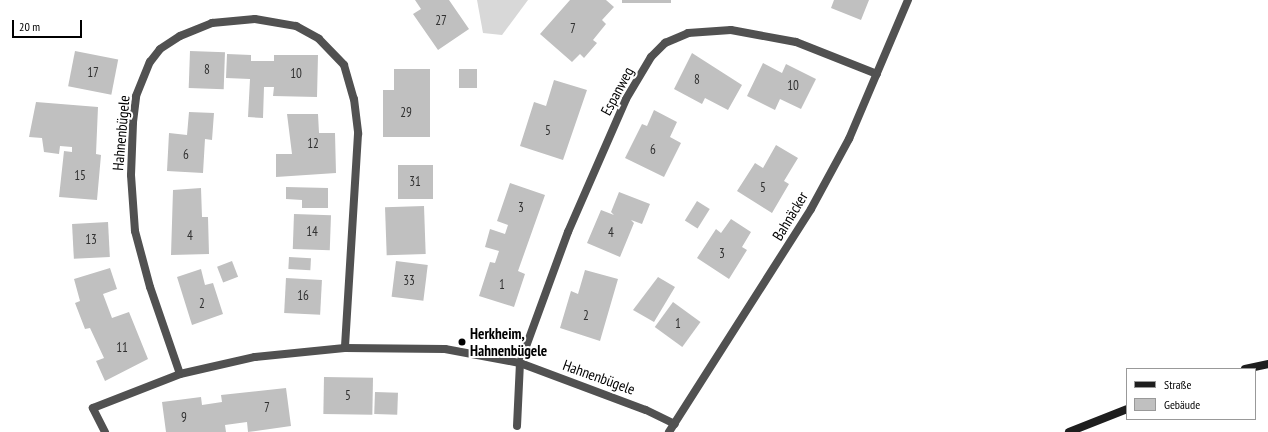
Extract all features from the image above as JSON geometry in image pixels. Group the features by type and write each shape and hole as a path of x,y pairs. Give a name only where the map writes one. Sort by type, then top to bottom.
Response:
{"street":[{"name":"Bahnäcker","path":"669,432 811,209 849,139 908,0"},
{"name":"Hahnenbügele","path":"180,374 150,287 135,230 131,175 133,122 136,96 155,56 180,36 212,23 255,19 296,26 319,39 344,65 354,99 358,134 345,348"},
{"name":"Espanweg","path":"517,426 520,363 568,232 626,99 651,57 665,43 688,33 731,30 796,42 877,74"},
{"name":"Hahnenbügele","path":"105,432 93,408 180,374 255,357 345,348 445,349 520,363 646,410 675,424"},
{"path":"1250,368 1268,364"},
{"path":"1069,432 1126,409"}],"shaded area":[{"path":"477,0 528,0 502,35 483,33"}],"building":[{"path":"415,0 449,0 469,29 438,50 413,14 421,9"},
{"path":"570,0 606,0 614,7 602,20 606,24 593,40 597,43 584,58 580,54 572,62 540,34"},
{"path":"622,0 671,0 671,3 622,3"},
{"path":"834,0 869,0 861,20 831,8"},
{"path":"75,51 118,59 111,95 68,86"},
{"path":"190,51 225,52 224,89 189,88"},
{"path":"692,53 742,85 728,110 705,98 702,104 674,89"},
{"path":"227,54 251,55 251,61 274,61 274,55 318,55 317,97 273,96 274,87 264,87 263,118 248,117 250,79 226,78"},
{"path":"763,63 782,73 786,64 816,79 801,109 780,99 775,110 747,96"},
{"path":"394,69 430,69 430,137 383,137 383,90 394,90"},
{"path":"459,69 477,69 477,88 459,88"},
{"path":"554,80 587,90 563,160 520,146 534,102 546,106"},
{"path":"36,102 98,107 96,154 101,155 97,200 59,197 64,151 72,152 72,147 60,146 59,154 44,152 42,138 29,137"},
{"path":"654,110 677,122 670,137 681,143 664,177 625,158 642,124 647,126"},
{"path":"189,112 214,113 212,140 205,139 203,173 167,171 169,133 187,135"},
{"path":"287,114 318,114 319,133 335,133 336,173 276,177 276,154 292,154"},
{"path":"776,145 798,158 784,181 789,184 772,213 737,191 755,163 763,168"},
{"path":"398,165 433,165 433,199 398,199"},
{"path":"510,183 545,195 518,271 525,274 514,307 479,296 490,262 495,263 499,251 485,247 490,229 505,234 508,225 497,221"},
{"path":"286,187 328,188 328,208 302,208 302,200 286,199"},
{"path":"201,188 202,217 208,217 209,254 171,255 173,190"},
{"path":"619,192 650,204 642,224 631,220 634,223 620,257 587,243 601,210 614,215 611,212"},
{"path":"697,201 710,209 698,228 685,221"},
{"path":"424,206 426,254 387,255 385,207"},
{"path":"294,214 331,215 330,250 293,249"},
{"path":"731,219 751,232 742,247 747,250 729,279 697,258 716,229 721,233"},
{"path":"108,222 110,257 74,259 72,224"},
{"path":"289,257 311,258 310,270 288,269"},
{"path":"232,261 238,277 223,283 217,267"},
{"path":"396,261 428,265 423,301 392,297"},
{"path":"110,268 117,289 103,294 112,318 129,312 148,359 105,381 96,361 104,358 90,328 85,329 75,303 80,301 74,279"},
{"path":"201,269 205,285 213,283 223,314 192,325 177,277"},
{"path":"585,270 618,279 600,341 560,328 571,291 578,294"},
{"path":"658,277 675,287 654,322 633,310"},
{"path":"286,278 322,280 320,315 284,313"},
{"path":"673,302 701,322 682,347 655,327"},
{"path":"324,377 373,378 372,415 323,414"},
{"path":"286,388 291,426 248,432 247,422 225,425 226,432 166,432 162,402 201,397 202,405 222,402 221,395"},
{"path":"375,392 398,393 397,415 374,414"}],"place":[{"name":"Herkheim, Hahnenbügele","path":"462,342"}]}
